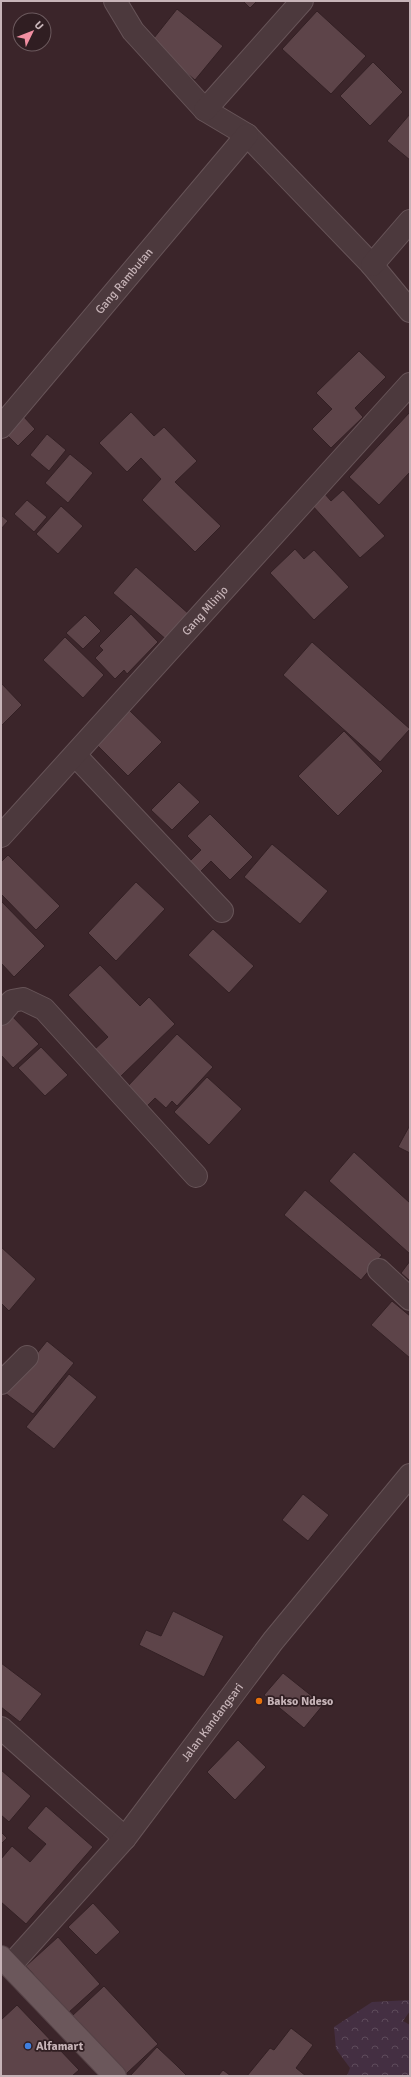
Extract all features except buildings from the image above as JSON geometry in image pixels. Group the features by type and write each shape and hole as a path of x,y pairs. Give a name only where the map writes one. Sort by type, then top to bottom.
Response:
{"main road":[{"path":"5,1962 115,2076"}],"street":[{"path":"115,1 133,31 205,110 247,135 372,265 410,311"},
{"path":"205,110 302,1"},
{"name":"Gang Rambutan","path":"1,427 247,135"},
{"path":"372,265 410,220"},
{"name":"Gang Mlinjo","path":"1,836 410,384"},
{"path":"75,755 222,911"},
{"path":"1,1014 12,1001 23,999 44,1008 196,1176"},
{"path":"379,1270 410,1298"},
{"path":"1,1383 27,1357"},
{"name":"Jalan Kandangsari","path":"5,1962 125,1838 273,1641 410,1475"},
{"path":"1,1728 125,1838"}],"green space":[{"path":"410,2000 410,2011 403,2021 410,2025 410,2076 347,2076 350,2068 336,2049 334,2027 372,2002"}],"place":[{"name":"Bakso Ndeso","path":"259,1701"},
{"name":"Alfamart","path":"28,2046"}]}
